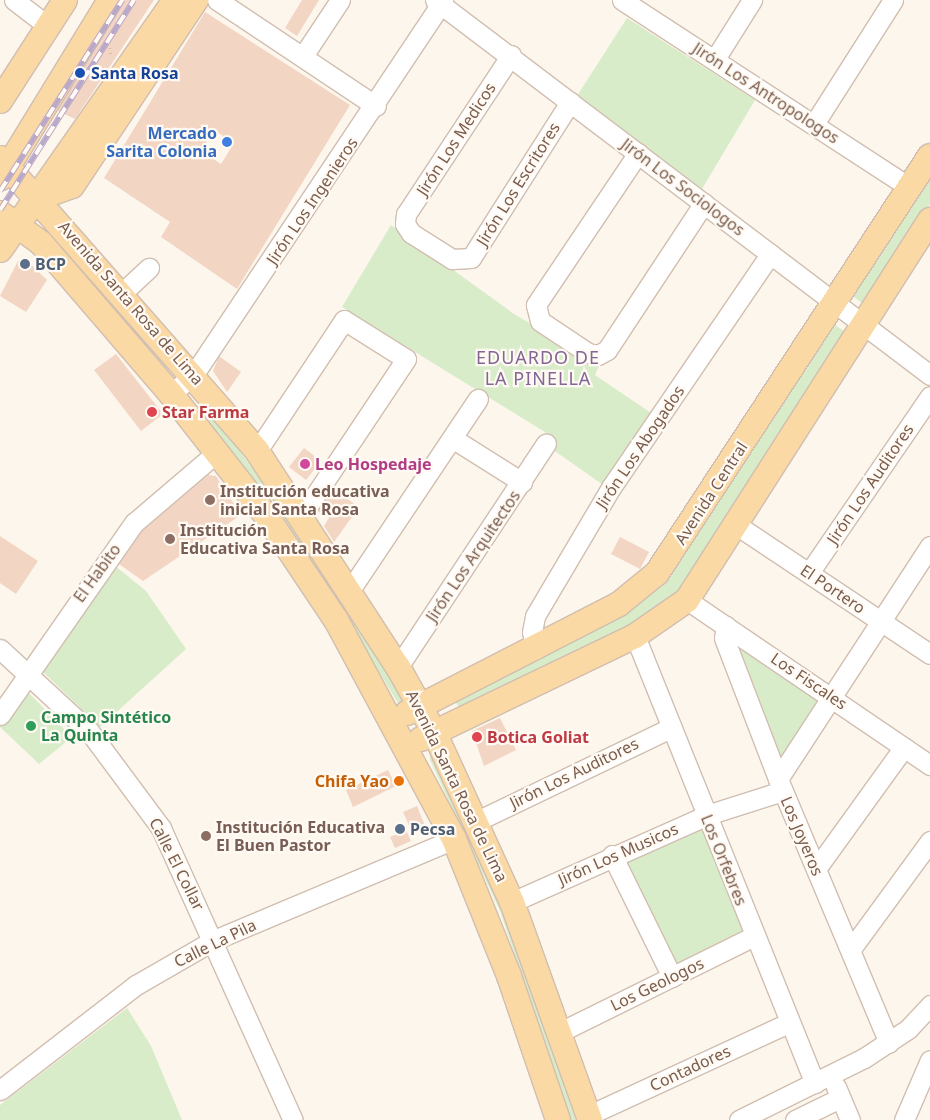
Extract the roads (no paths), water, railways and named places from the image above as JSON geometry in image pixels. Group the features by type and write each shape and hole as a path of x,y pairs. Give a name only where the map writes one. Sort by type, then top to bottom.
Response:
{"main road":[{"path":"0,101 65,0"},
{"path":"2,168 110,0"},
{"path":"38,198 175,0"},
{"path":"0,250 10,218 38,198 72,186 196,0"},
{"name":"Avenida Central","path":"392,721 536,649 619,604 657,573 835,304 930,156"},
{"name":"Avenida Santa Rosa de Lima","path":"2,168 38,198 59,221 194,374 257,451 302,515 398,667 434,732 477,821 512,902 590,1118"},
{"name":"Avenida Santa Rosa de Lima","path":"10,218 41,243 171,394 305,570 392,721 454,839 502,958 558,1120"},
{"path":"406,747 635,636 687,600 930,220"},
{"path":"41,243 59,221"},
{"path":"87,296 115,285"}],"street":[{"path":"14,0 49,27"},
{"path":"217,0 376,106"},
{"path":"303,56 340,0"},
{"name":"Jirón Los Antropologos","path":"622,0 910,187"},
{"path":"715,59 752,0"},
{"path":"814,124 893,0"},
{"name":"Jirón Los Sociologos","path":"440,1 930,375"},
{"name":"Jirón Los Ingenieros","path":"171,394 194,374 376,106 440,1"},
{"name":"Jirón Los Medicos","path":"462,262 411,233 405,224 406,214 511,55"},
{"name":"Jirón Los Escritores","path":"462,262 471,258 570,102"},
{"path":"638,153 536,305 536,314 588,353 598,355 607,350 704,203"},
{"name":"Jirón Los Abogados","path":"536,649 532,632 544,599 612,486 770,254"},
{"path":"115,285 149,268"},
{"path":"257,451 344,320 406,359 302,515"},
{"name":"Jirón Los Auditores","path":"809,573 930,396"},
{"path":"350,590 478,399"},
{"path":"452,438 522,482"},
{"name":"Jirón Los Arquitectos","path":"398,667 546,443"},
{"name":"El Habito","path":"0,715 134,523 217,452"},
{"name":"El Portero","path":"735,524 930,654"},
{"path":"780,785 880,621 930,546"},
{"name":"Los Fiscales","path":"687,600 834,697 930,765"},
{"name":"Los Joyeros","path":"726,626 724,638 780,785 851,949 889,1044"},
{"name":"Los Orfebres","path":"635,636 790,1022 823,1079 840,1098 850,1120"},
{"name":"Calle El Collar","path":"0,648 29,671 89,732 150,813 214,940 293,1120"},
{"name":"Jirón Los Auditores","path":"477,821 672,727"},
{"path":"816,869 904,747"},
{"name":"Jirón Los Musicos","path":"512,902 612,855 780,785"},
{"name":"Calle La Pila","path":"0,1090 136,985 214,940 454,839"},
{"path":"851,949 930,841"},
{"path":"612,855 672,977"},
{"name":"Los Geologos","path":"560,1032 754,936"},
{"path":"739,1120 889,1044 930,1005"},
{"name":"Contadores","path":"590,1118 790,1022"},
{"path":"904,1120 930,1060"},
{"path":"795,1120 840,1098"}],"railway":[{"path":"0,191 122,0"},
{"path":"0,210 134,0"}],"place":[{"name":"Santa Rosa","path":"80,73"},
{"name":"Mercado Sarita Colonia","path":"227,142"},
{"name":"BCP","path":"25,264"},
{"name":"Star Farma","path":"152,412"},
{"name":"Leo Hospedaje","path":"305,464"},
{"name":"Institución educativa inicial Santa Rosa","path":"210,500"},
{"name":"Institución Educativa Santa Rosa","path":"170,539"},
{"name":"Campo Sintético La Quinta","path":"31,726"},
{"name":"Botica Goliat","path":"477,737"},
{"name":"Chifa Yao","path":"399,781"},
{"name":"Pecsa","path":"400,829"},
{"name":"Institución Educativa El Buen Pastor","path":"206,836"}],"district":[{"name":"EDUARDO DE LA PINELLA","path":"538,368"}]}
